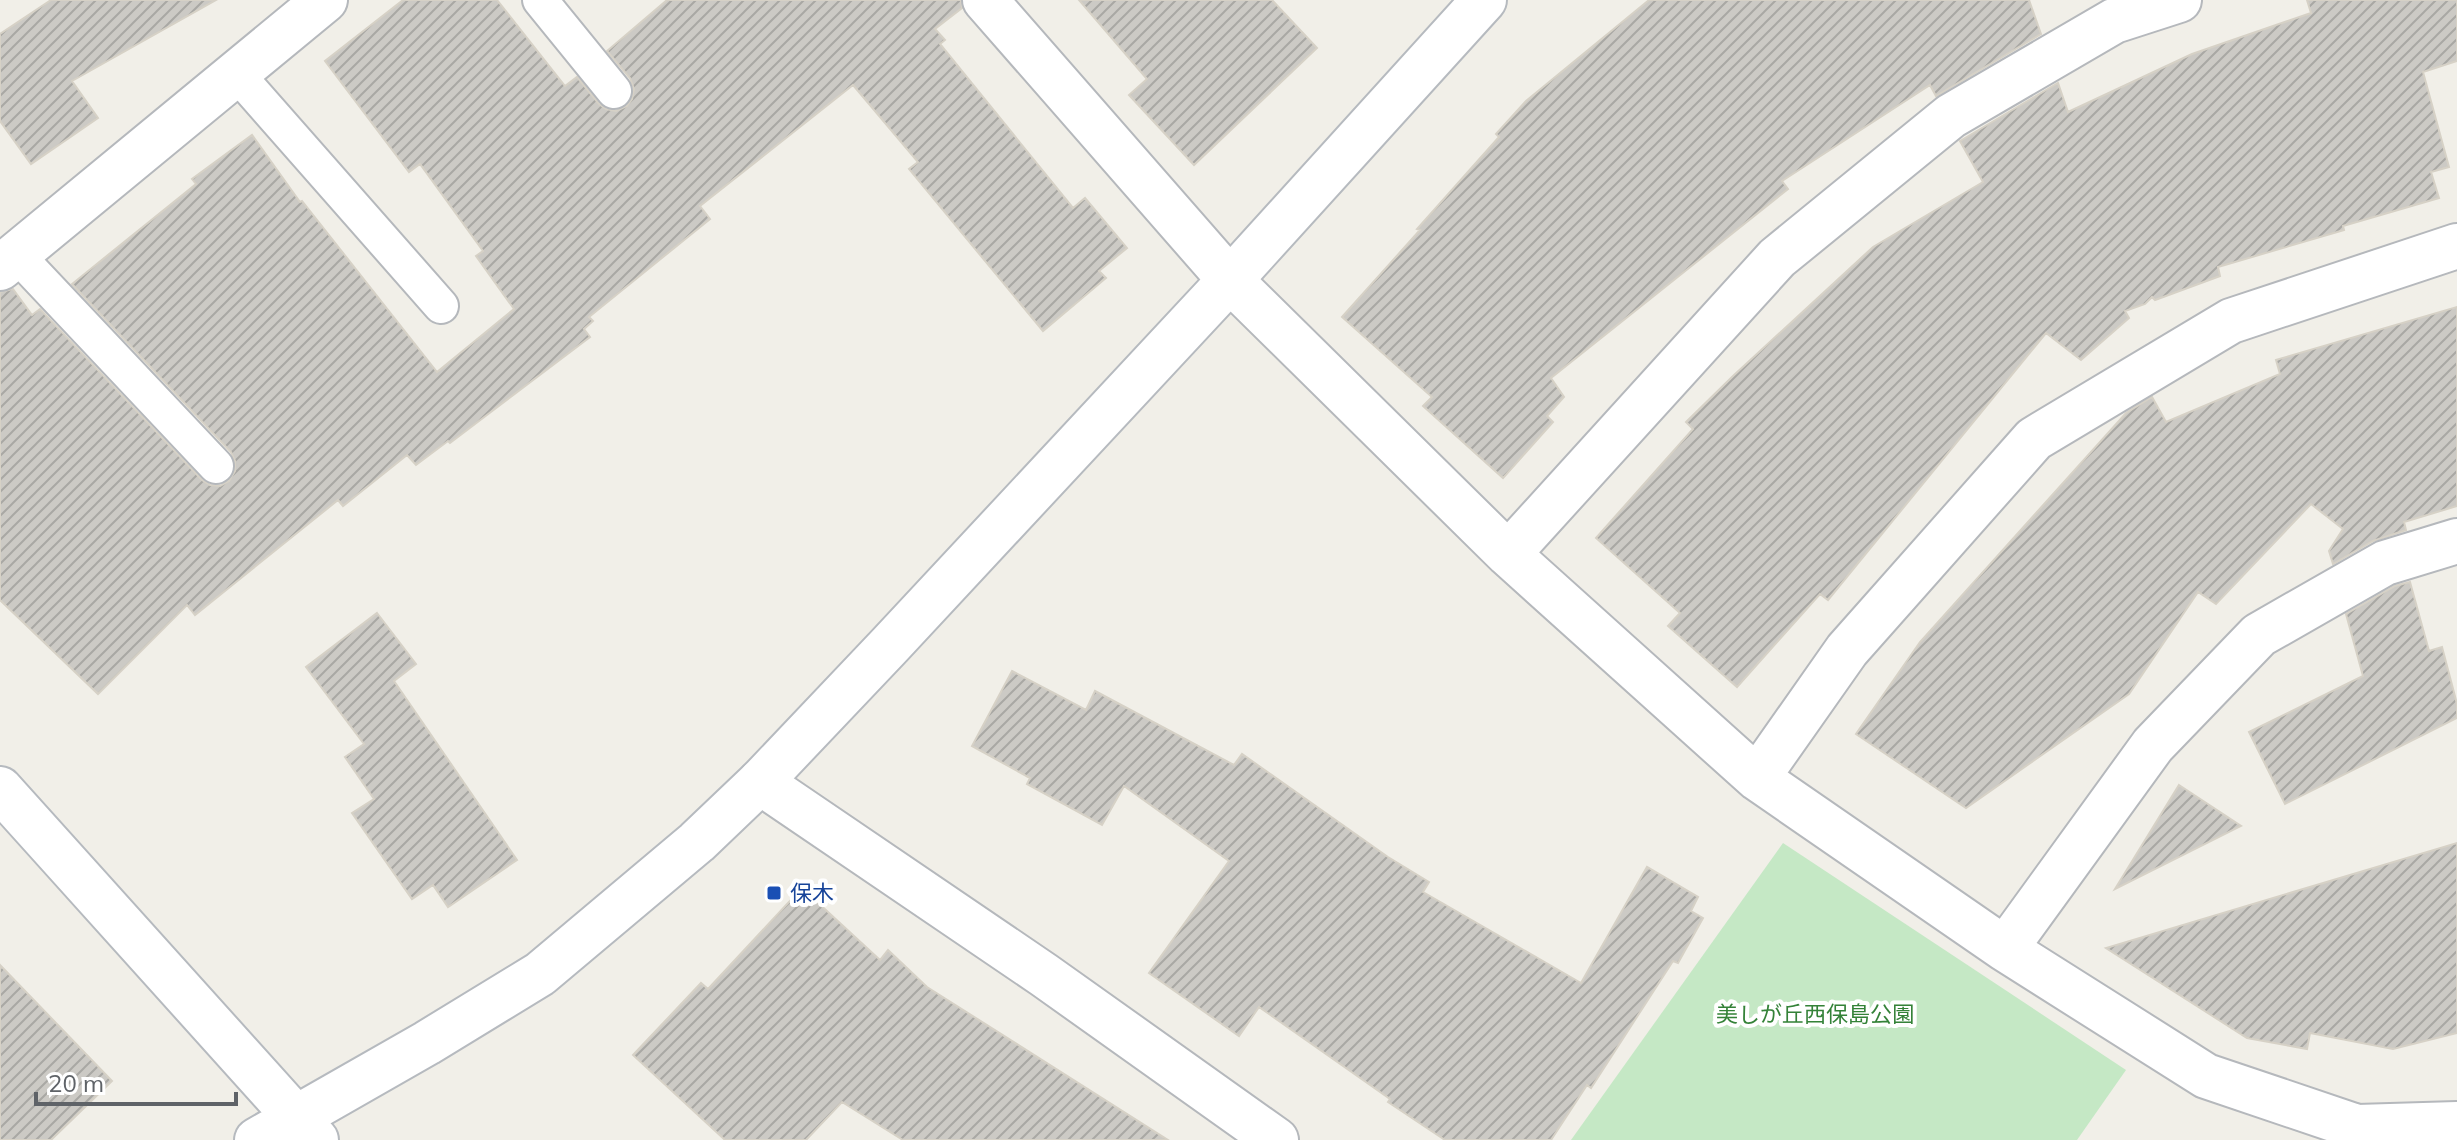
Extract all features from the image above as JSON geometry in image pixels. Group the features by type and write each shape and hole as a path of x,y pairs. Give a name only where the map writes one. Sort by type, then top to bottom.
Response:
{"street":[{"path":"8,261 325,0"},
{"path":"985,0 1230,280 1508,554 1757,778 2005,949 2206,1076 2357,1127 2457,1124"},
{"path":"257,1140 305,1128 427,1043 540,974 697,842 760,782 1230,280 1484,0"},
{"path":"1508,554 1777,258 1951,116 2114,21 2179,0"},
{"path":"1757,778 1847,650 2034,439 2231,321 2457,246"},
{"path":"2005,949 2153,745 2259,635 2385,563 2457,541"},
{"path":"760,782 1044,975 1276,1140"},
{"path":"0,789 305,1128"}],"lane":[{"path":"540,0 614,91"},
{"path":"236,73 441,306"},
{"path":"8,261 216,466"}],"green space":[{"name":"美しが丘西保島公園","path":"1783,843 2126,1070 2077,1140 1571,1140"}],"building":[{"path":"51,0 216,0 72,81 98,118 31,164 0,121 0,34"},
{"path":"403,0 497,0 565,86 577,77 599,104 616,111 627,106 634,89 630,78 607,51 667,0 961,0 962,8 935,29 945,40 940,44 1073,208 1085,198 1127,248 1099,271 1106,278 1043,331 909,169 918,162 853,85 700,206 710,219 589,317 593,321 584,329 590,337 450,443 448,441 416,465 407,455 343,506 338,500 195,615 187,605 98,694 0,600 0,292 13,289 32,315 40,309 202,480 220,486 229,481 235,471 231,452 72,284 196,184 192,179 252,135 300,202 437,372 514,309 476,256 483,251 420,164 409,172 325,61"},
{"path":"1079,0 1272,0 1317,48 1194,165 1129,95 1147,79"},
{"path":"1649,0 2029,0 2041,34 1936,96 1930,85 1782,181 1788,189 1551,378 1564,397 1547,416 1553,422 1503,478 1423,406 1432,397 1342,317 1420,230 1417,229 1499,137 1496,134 1526,101"},
{"path":"2307,0 2457,0 2457,61 2423,72 2449,167 2431,172 2439,198 2218,267 2220,276 2155,300 2152,297 2145,304 2125,311 2129,318 2081,360 2046,333 1828,600 1820,594 1737,687 1668,626 1680,613 1596,538 1693,429 1686,422 1873,247 1983,182 1960,141 2058,83 2068,112 2192,54 2311,13"},
{"path":"2457,307 2457,506 2404,522 2406,530 2373,541 2333,564 2329,551 2343,529 2311,504 2216,604 2198,592 2129,694 1966,808 1856,734 1920,642 2126,413 2152,397 2166,422 2280,374 2276,360"},
{"path":"2410,582 2429,651 2442,647 2457,704 2457,718 2285,804 2249,732 2363,676 2346,614 2395,586"},
{"path":"377,613 416,664 394,681 517,860 448,907 433,885 412,899 352,813 374,799 345,757 364,744 306,667"},
{"path":"1012,671 1086,710 1095,691 1234,765 1242,754 1388,857 1429,882 1423,892 1581,983 1647,867 1698,897 1691,911 1703,918 1678,963 1673,961 1591,1088 1587,1085 1551,1140 1445,1140 1259,1007 1239,1036 1149,973 1229,861 1124,786 1102,825 1027,784 1030,778 972,746"},
{"path":"2179,785 2241,826 2115,889"},
{"path":"2457,843 2457,1033 2393,1049 2310,1033 2307,1049 2247,1038 2106,948"},
{"path":"802,888 880,960 888,950 927,987 1168,1140 903,1140 842,1102 806,1140 725,1140 633,1055 701,983 708,989"},
{"path":"0,965 112,1081 51,1140 0,1140"}],"place":[{"name":"保木","path":"774,893"}]}
